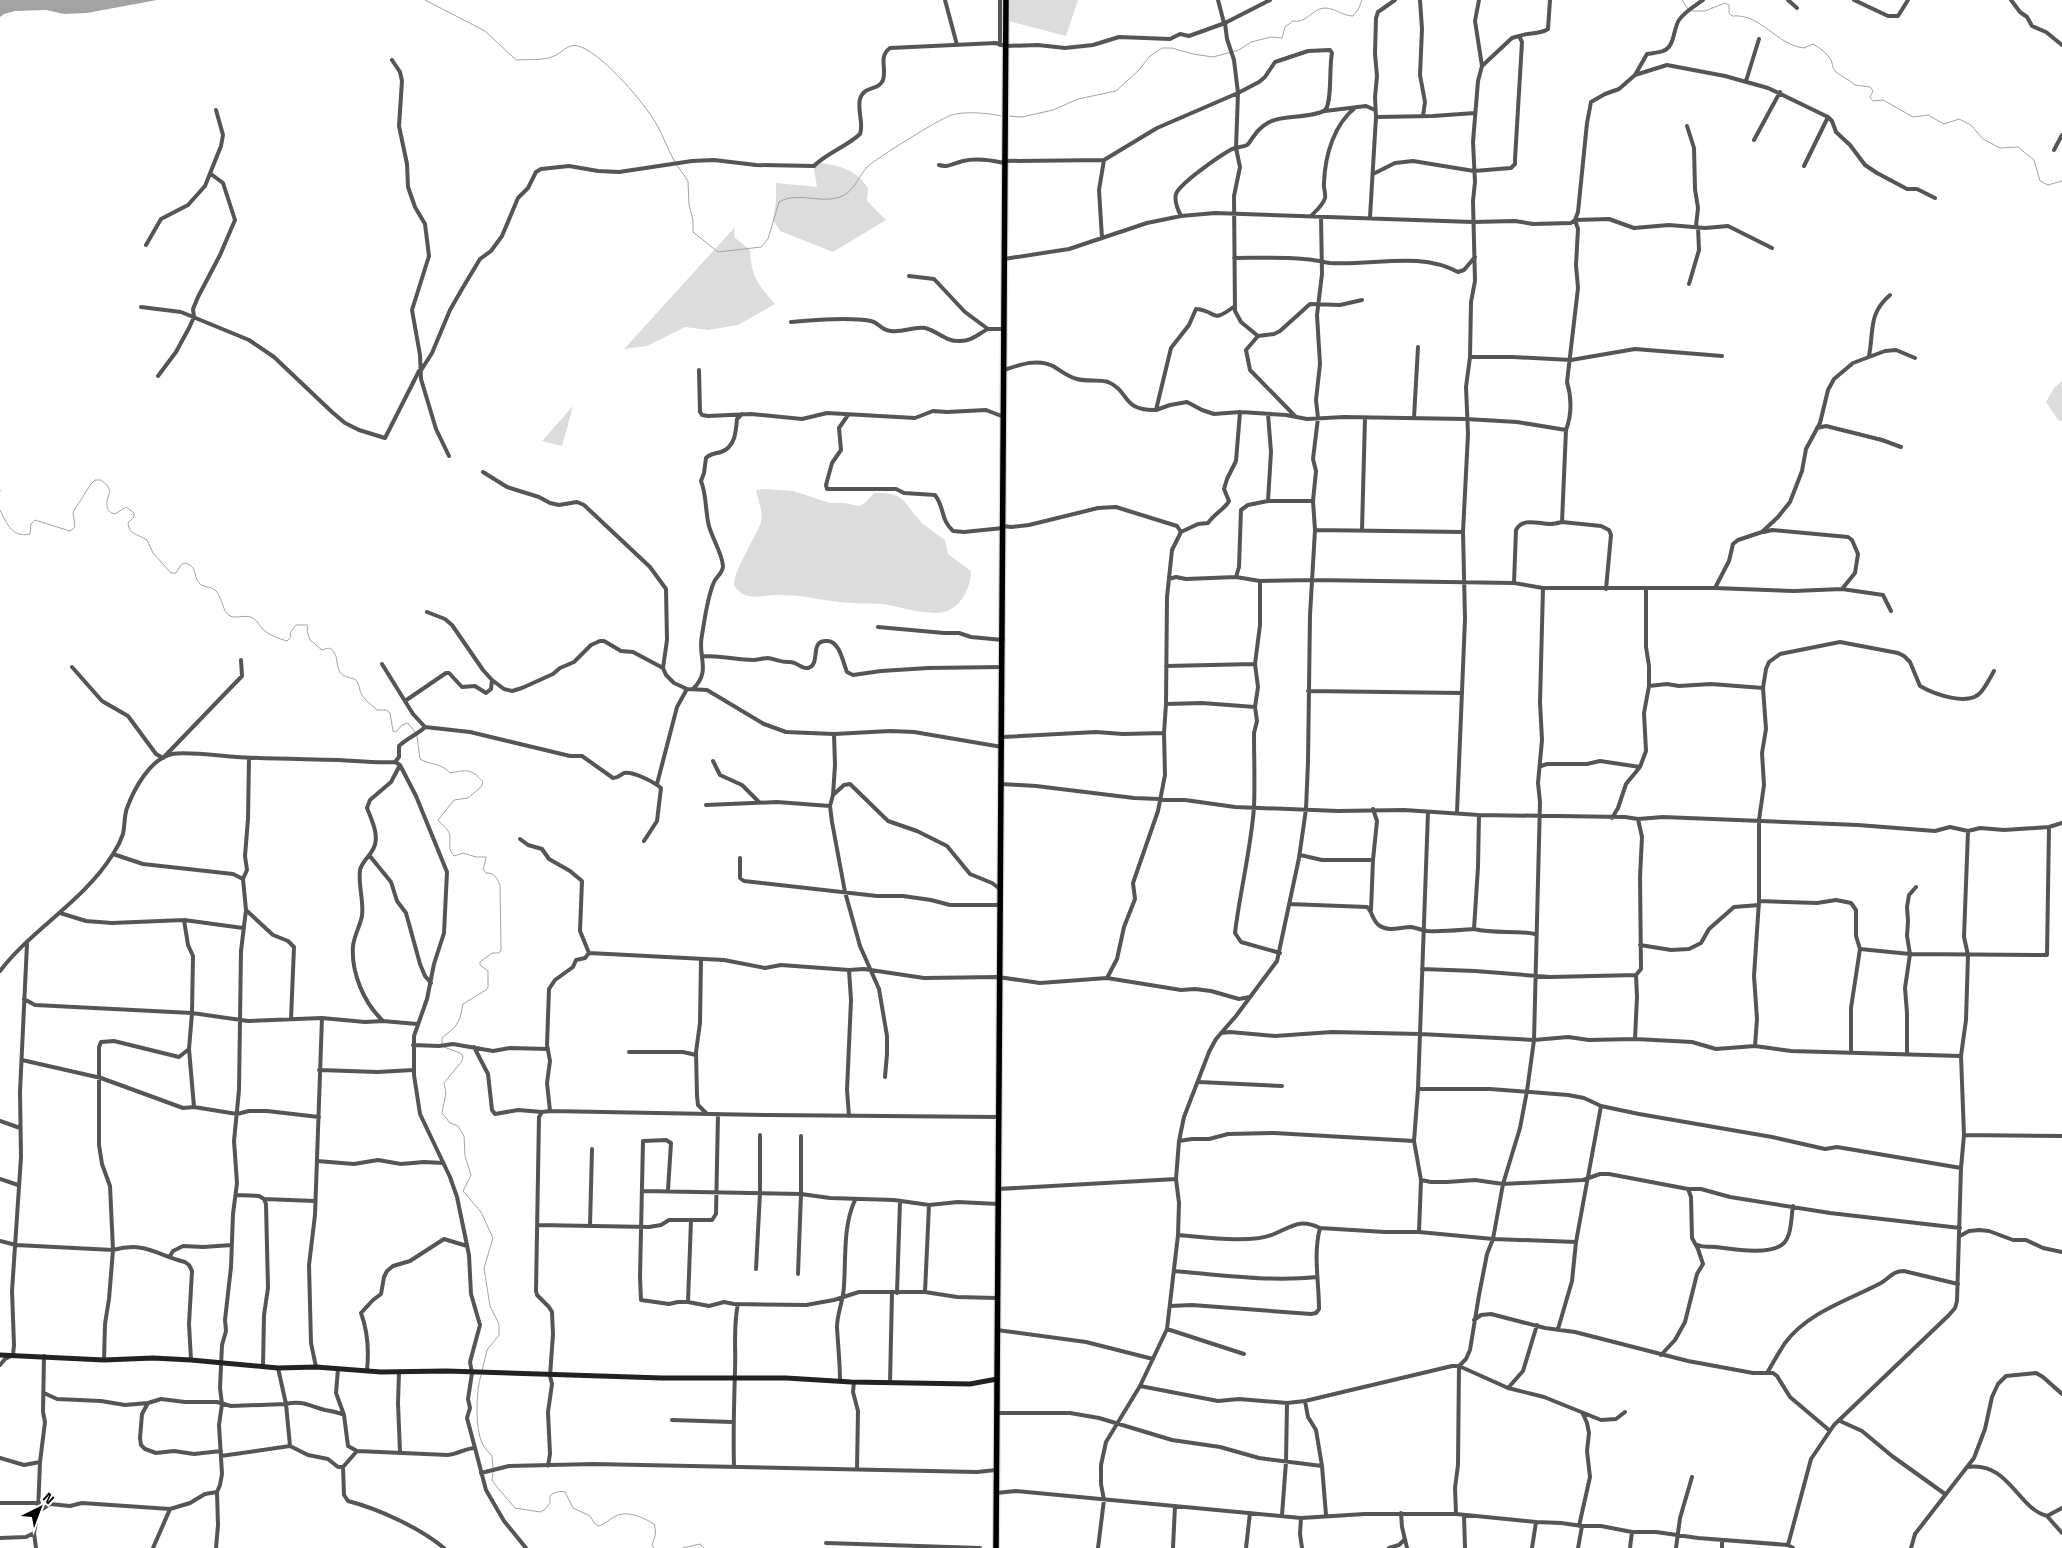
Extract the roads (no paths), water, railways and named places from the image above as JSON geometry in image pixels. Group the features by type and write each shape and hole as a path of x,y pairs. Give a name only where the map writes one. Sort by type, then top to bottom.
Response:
{"main road":[{"path":"996,1548 998,978 1002,747 1004,417 1002,46 1006,0"}],"street":[{"path":"945,0 958,45"},
{"path":"1000,0 1002,46"},
{"path":"1218,0 1234,60 1238,93 1236,148 1240,167 1234,196 1236,213 1234,258 1235,306 1237,317 1258,336"},
{"path":"1370,217 1378,76 1375,54 1376,18 1378,12 1395,0"},
{"path":"1420,0 1422,30 1420,75 1425,102 1423,116"},
{"path":"1457,812 1465,619 1463,532 1468,434 1466,387 1470,357 1475,257 1473,142 1482,66 1474,21 1479,0"},
{"path":"1482,66 1512,38 1526,33 1540,33 1548,30 1550,0"},
{"path":"1562,522 1566,430 1572,416 1567,382 1578,288 1576,265 1578,229 1575,220 1578,212 1590,105 1594,100 1619,89 1634,75 1648,54 1668,48 1675,34 1677,23 1684,14 1703,0"},
{"path":"1788,0 1797,8"},
{"path":"1854,0 1888,16 1898,16 1908,0"},
{"path":"2011,0 2020,12 2028,17 2032,26 2046,32 2062,45"},
{"path":"420,372 432,353 450,310 462,289 480,259 491,251 502,236 518,198 528,188 536,172 541,169 569,166 598,171 619,172 692,161 714,160 756,165 814,166 823,157 839,150 860,134 859,111 862,94 870,88 880,85 882,81 883,58 888,50 894,47 1038,45 1065,48 1093,45 1119,37 1170,39 1180,34 1189,36 1198,34 1225,23 1266,1"},
{"path":"1373,174 1395,163 1413,162 1474,171 1511,168 1515,164 1522,42 1519,36"},
{"path":"1746,81 1759,39"},
{"path":"939,165 954,165 962,161 991,160 1004,162 1104,160 1157,128 1238,93 1265,77 1275,62 1308,51 1330,50 1332,53 1328,104 1325,111"},
{"path":"392,60 400,72 402,81 399,126 407,164 408,187 415,207 425,224 429,251 429,262 412,310 421,366 420,372 436,429 449,456"},
{"path":"1634,75 1667,65 1746,81 1780,92 1828,117 1832,121 1836,132 1865,165 1907,188 1917,189 1935,198"},
{"path":"1754,140 1780,92"},
{"path":"1181,216 1175,199 1177,192 1201,172 1236,148 1250,143 1254,135 1270,122 1289,117 1356,107 1366,106 1375,110"},
{"path":"1311,216 1318,210 1325,198 1325,171 1332,139 1347,114 1356,107"},
{"path":"146,245 161,219 188,205 205,186 211,174 223,135 216,110"},
{"path":"1376,117 1475,113"},
{"path":"1804,166 1828,117"},
{"path":"1687,126 1694,148 1699,250 1690,284"},
{"path":"2054,150 2062,135"},
{"path":"1102,238 1099,190 1104,160"},
{"path":"158,376 176,352 194,317 195,304 220,255 235,220 223,182 211,174"},
{"path":"1004,259 1068,249 1146,223 1181,216 1215,213 1473,222 1515,221 1533,224 1609,219 1634,228 1669,225 1697,227 1728,226 1772,248"},
{"path":"1098,1548 1104,1500 1101,1484 1101,1464 1106,1442 1140,1386 1167,1329 1178,1235 1179,1203 1176,1179 1179,1141 1184,1117 1209,1052 1221,1033 1277,961 1300,855 1306,809 1310,616 1316,530 1313,501 1316,471 1313,459 1318,418 1316,400 1320,364 1317,316 1321,261 1321,217"},
{"path":"1234,258 1273,257 1330,263 1420,261 1443,264 1458,272 1464,270 1475,257"},
{"path":"909,276 934,279 965,312 988,329"},
{"path":"1869,356 1872,341 1871,325 1875,312 1890,295"},
{"path":"1295,416 1249,368 1246,350 1258,336 1274,334 1280,331 1288,323 1295,320 1304,308 1310,304 1340,305 1362,300"},
{"path":"1156,410 1171,348 1189,325 1194,311 1200,309 1217,317 1235,306"},
{"path":"141,307 167,309 194,317 255,344 293,373 345,423 358,430 385,438 421,366"},
{"path":"791,322 858,320 874,322 882,330 892,332 905,331 917,327 926,328 938,333 947,340 962,342 972,339 988,329 1004,329"},
{"path":"1414,418 1418,347"},
{"path":"1470,357 1512,356 1571,360 1635,349 1722,356"},
{"path":"1762,532 1778,517 1793,495 1802,471 1806,449 1817,428 1828,390 1834,379 1852,363 1885,351 1896,350 1915,358"},
{"path":"1004,370 1040,362 1047,364 1072,378 1092,382 1107,382 1116,387 1127,402 1142,410 1156,410 1187,402 1214,414 1240,412 1295,416 1307,419 1466,419 1517,422 1566,430"},
{"path":"699,370 699,399 702,415 742,414 802,419 827,413 915,418 933,411 986,410 1004,417"},
{"path":"1106,978 1117,958 1124,927 1135,899 1133,884 1158,811 1165,775 1167,597 1172,550 1180,532 1208,522 1214,514 1228,505 1229,501 1224,489 1227,478 1236,461 1240,412"},
{"path":"693,689 701,679 703,656 701,638 706,610 714,581 721,573 723,566 708,524 705,490 701,481 706,458 710,454 723,451 729,447 736,432 737,419 742,414"},
{"path":"1268,414 1271,452 1268,501"},
{"path":"848,415 842,421 840,428 841,450 832,462 827,489 896,489 904,493 935,495 938,499 944,521 954,531 964,532 1029,525 1098,508 1116,507 1177,526 1180,532"},
{"path":"1362,530 1365,418"},
{"path":"1817,428 1826,426 1882,440 1901,447"},
{"path":"483,472 507,487 550,503 559,505 577,502 584,505 650,567 666,589 667,640 663,668"},
{"path":"1236,577 1239,567 1241,510 1248,505 1268,501 1313,501"},
{"path":"1514,583 1516,530 1518,526 1526,522 1551,524 1562,522 1601,526 1609,530 1611,535 1606,589"},
{"path":"1316,530 1463,532"},
{"path":"1715,588 1729,561 1733,544 1738,540 1772,530 1848,537 1852,540 1858,554 1855,573 1842,590"},
{"path":"1169,579 1176,577 1236,577 1260,581 1514,583 1544,588 1842,590 1883,595 1891,611"},
{"path":"1260,581 1260,625 1255,664 1258,687 1255,707 1257,721 1254,733 1254,807 1247,864 1239,900 1235,933 1241,942 1280,953"},
{"path":"1456,1514 1459,1366 1466,1359 1470,1350 1474,1320 1487,1254 1493,1239 1502,1184 1520,1128 1534,1040 1535,934 1540,802 1538,783 1541,766 1540,702 1544,588"},
{"path":"1612,818 1618,808 1626,784 1640,768 1646,751 1644,713 1645,700 1650,686 1646,647 1646,589"},
{"path":"427,612 438,616 452,625 492,680 504,689 512,691 553,674 560,668 574,662 591,645 604,641 621,651 632,652 663,668 670,679 687,689 707,690 776,730 834,734 890,731 914,732 1002,747"},
{"path":"878,627 959,633 971,637 1002,640"},
{"path":"703,656 756,660 769,658 784,664 795,663 802,668 809,668 815,660 816,647 819,643 826,640 832,642 838,648 847,672 854,675 928,668 1002,667"},
{"path":"1755,1046 1757,1019 1754,976 1759,903 1759,820 1764,785 1762,753 1766,729 1764,688 1766,669 1775,657 1788,651 1840,642 1898,653 1910,662 1920,686 1954,698 1973,698 1981,693 1994,671"},
{"path":"0,971 97,875 113,854 123,835 126,809 140,780 242,676 242,660"},
{"path":"382,664 413,714 425,727 470,732 570,756 582,756 613,778 626,772 657,784 661,788 657,821 644,841"},
{"path":"1166,666 1255,664"},
{"path":"72,667 102,701 128,716 156,754 163,758"},
{"path":"405,701 446,673 449,673 462,687 475,686 486,693 491,689 492,680"},
{"path":"1650,686 1711,684 1764,688"},
{"path":"657,784 677,707 687,689"},
{"path":"1308,691 1462,694"},
{"path":"1166,704 1202,703 1255,707"},
{"path":"395,762 399,757 399,746 406,740 417,736 425,727"},
{"path":"1002,737 1035,737 1096,732 1123,734 1164,733"},
{"path":"834,734 833,795 830,806 845,892 860,946 879,989 886,1036 885,1077"},
{"path":"163,758 172,754 340,760 370,764 395,762 400,766 416,796 447,872 444,933 434,964 423,1014 417,1024 413,1045 413,1070 416,1094 420,1114 457,1197 469,1255 471,1294 480,1325 479,1337 473,1349 470,1362 474,1373 467,1418 486,1490 492,1503 526,1548"},
{"path":"216,1548 218,1525 217,1492 220,1485 221,1453 219,1425 222,1404 220,1388 236,1195 234,1141 239,1090 242,928 246,910 243,879 246,870 249,758"},
{"path":"713,761 720,775 742,785 759,802"},
{"path":"1541,766 1547,764 1587,764 1600,761 1640,768"},
{"path":"383,1021 372,1011 366,999 354,965 353,946 362,909 360,871 376,842 374,826 367,808 370,800 391,782 400,766"},
{"path":"833,795 844,785 850,784 888,820 917,831 947,846 970,874 992,883 1000,889"},
{"path":"1001,784 1036,786 1134,798 1306,809 1373,809 1457,812 1479,815 1638,819 1663,816 1935,831 1950,827 1968,830 1980,828 2004,830 2049,827 2062,823"},
{"path":"706,805 759,802 830,806"},
{"path":"1373,809 1377,820 1371,910 1376,923 1382,928 1416,928 1424,931 1474,930 1490,933 1520,932 1535,934"},
{"path":"1419,1232 1421,1180 1414,1141 1418,1089 1428,812"},
{"path":"1474,930 1479,815"},
{"path":"1634,1039 1637,997 1636,975 1641,968 1642,837 1638,819"},
{"path":"1860,949 1910,954 2047,956 2049,827"},
{"path":"1788,1545 1811,1459 1829,1430 1949,1315 1955,1308 1957,1301 1961,1168 1964,1135 1961,1056 1966,1020 1968,955 1964,937 1968,830"},
{"path":"520,839 542,849 549,859 570,870 582,881 580,931 589,953"},
{"path":"113,854 143,864 233,874 243,879"},
{"path":"369,854 391,882 397,901 406,913 420,964 425,976 431,983"},
{"path":"1300,855 1322,860 1373,860"},
{"path":"740,858 739,874 740,878 744,881 877,896 903,896 950,905 1000,905"},
{"path":"1907,1054 1905,988 1910,954 1906,907 1909,895 1916,887"},
{"path":"1640,945 1671,950 1689,949 1701,943 1709,929 1734,907 1759,903 1817,903 1836,900 1851,903 1856,910 1856,936 1860,949 1851,1008 1851,1052"},
{"path":"1289,904 1367,907 1371,910"},
{"path":"246,910 273,935 288,941 294,947 291,1018"},
{"path":"60,913 86,921 112,923 184,920 242,928"},
{"path":"184,920 188,945 193,956 189,1049 194,1108"},
{"path":"13,1355 12,1291 21,1157 20,1128 27,944"},
{"path":"589,953 724,960 765,968 781,964 849,970 872,970 924,978 998,978 1040,984 1106,978 1181,990 1211,991 1239,999 1250,997"},
{"path":"550,1110 547,1083 550,1061 548,1049 549,989 556,980 573,967 576,960 585,958 589,953"},
{"path":"700,960 700,1023 696,1055 698,1105 707,1114"},
{"path":"1422,969 1534,976 1636,975"},
{"path":"849,970 851,1000 847,1090 850,1116"},
{"path":"24,999 35,1005 192,1013 239,1020 322,1018 417,1024"},
{"path":"316,1367 311,1343 309,1265 310,1247 314,1230 322,1018"},
{"path":"1221,1033 1230,1032 1274,1036 1332,1032 1534,1040 1568,1037 1589,1040 1634,1039 1692,1042 1716,1049 1755,1046 1791,1051 1961,1056"},
{"path":"104,1360 105,1324 113,1250 110,1186 102,1164 99,1145 98,1047 101,1042 106,1040 179,1057 189,1049"},
{"path":"413,1045 474,1047 492,1051 510,1048 548,1049"},
{"path":"474,1047 488,1074 492,1110 495,1114 518,1110 542,1112 550,1110 850,1116 999,1116"},
{"path":"629,1052 683,1052 696,1055"},
{"path":"22,1060 98,1077 183,1108 237,1114 249,1111 319,1117"},
{"path":"319,1070 378,1072 413,1070"},
{"path":"1199,1082 1282,1086"},
{"path":"1418,1089 1527,1090 1568,1095 1584,1098 1601,1106 1639,1114 1772,1137 1825,1149 1837,1147 1961,1168"},
{"path":"1558,1329 1572,1280 1576,1242 1601,1106"},
{"path":"542,1112 538,1117 536,1291 537,1295 552,1312 553,1334 550,1376 552,1384 548,1412 550,1454 548,1466"},
{"path":"538,1225 642,1227 656,1226 669,1220 704,1221 714,1218 717,1192 718,1114"},
{"path":"0,1121 20,1128"},
{"path":"1179,1141 1192,1138 1209,1139 1228,1134 1274,1133 1414,1141"},
{"path":"756,1268 760,1193 760,1135"},
{"path":"1964,1135 2062,1136"},
{"path":"798,1274 801,1194 800,1136"},
{"path":"668,1190 671,1143 666,1140 643,1142 644,1191 641,1300 669,1304 688,1302 709,1306 724,1302 806,1305 834,1300 859,1292 925,1292 957,1297 997,1298"},
{"path":"590,1226 592,1150"},
{"path":"317,1162 354,1164 378,1160 401,1164 443,1163"},
{"path":"1421,1180 1431,1182 1475,1180 1502,1184 1582,1180 1600,1174 1609,1174 1688,1189 1701,1189 1730,1197 1830,1213 1960,1228"},
{"path":"0,1179 18,1185"},
{"path":"998,1189 1176,1179"},
{"path":"1661,1354 1675,1340 1685,1322 1697,1274 1703,1264 1692,1238 1691,1198 1688,1189"},
{"path":"644,1191 801,1194 855,1200 929,1204 958,1202 998,1204"},
{"path":"236,1195 259,1196 264,1199 315,1201"},
{"path":"263,1366 264,1315 268,1288 266,1204 264,1199"},
{"path":"840,1381 837,1325 844,1296 850,1211 855,1200"},
{"path":"897,1293 900,1201"},
{"path":"925,1292 929,1204"},
{"path":"1695,1243 1704,1247 1714,1246 1733,1250 1775,1249 1785,1242 1788,1235 1793,1206"},
{"path":"688,1302 691,1220"},
{"path":"1178,1235 1231,1240 1257,1239 1274,1234 1286,1227 1312,1224 1320,1228 1419,1232 1493,1239 1576,1242"},
{"path":"1170,1306 1192,1305 1316,1313 1319,1309 1317,1277 1318,1236 1320,1228"},
{"path":"1960,1236 1969,1231 1989,1231 2012,1240 2026,1240 2043,1248 2062,1252"},
{"path":"367,1370 369,1356 367,1337 361,1314 381,1294 387,1271 393,1266 410,1261 444,1240 466,1246"},
{"path":"0,1242 16,1245 113,1250 121,1248 147,1248 185,1262 192,1270 189,1324 191,1360"},
{"path":"170,1256 173,1251 183,1246 232,1245"},
{"path":"1174,1271 1268,1278 1298,1279 1317,1277"},
{"path":"1767,1373 1786,1342 1802,1325 1830,1308 1883,1282 1896,1271 1904,1271 1958,1284"},
{"path":"890,1383 892,1293"},
{"path":"734,1467 732,1422 735,1316 738,1304"},
{"path":"1474,1320 1481,1315 1490,1314 1661,1354 1778,1376 1790,1397 1829,1430"},
{"path":"1508,1388 1523,1371 1537,1325"},
{"path":"1167,1329 1244,1354"},
{"path":"997,1330 1086,1342 1153,1359"},
{"path":"0,1354 104,1360 153,1358 222,1362 278,1368 316,1367 399,1372 550,1376 786,1378 854,1382 970,1384 997,1379"},
{"path":"0,1365 5,1359 13,1355"},
{"path":"36,1548 34,1533 39,1503 40,1462 45,1422 42,1412 44,1356"},
{"path":"1140,1386 1218,1402 1239,1399 1287,1403 1304,1401 1459,1366 1508,1388 1544,1397 1583,1414 1609,1420 1616,1419 1625,1412"},
{"path":"278,1368 286,1404 290,1446"},
{"path":"338,1368 336,1393 344,1414 348,1446 357,1451 448,1455 457,1454 469,1448 475,1448"},
{"path":"399,1372 400,1452"},
{"path":"1911,1548 1915,1534 1974,1458 1986,1429 1992,1397 1998,1384 2006,1376 2036,1373 2062,1394"},
{"path":"854,1382 853,1392 858,1411 857,1469"},
{"path":"44,1393 56,1398 101,1401 125,1405 148,1403 161,1399 185,1402 217,1402 231,1406 295,1402 309,1403 323,1410 344,1414"},
{"path":"1304,1401 1308,1417 1316,1430 1322,1466 1326,1515"},
{"path":"148,1403 142,1414 141,1445 145,1449 156,1453 174,1451 194,1454 221,1453 290,1446 308,1455 328,1459 343,1467"},
{"path":"1282,1515 1286,1462 1287,1403"},
{"path":"997,1413 1070,1413 1099,1418 1172,1440 1220,1447 1259,1458 1322,1466"},
{"path":"1578,1548 1580,1526 1590,1477 1587,1452 1588,1423 1583,1414"},
{"path":"672,1420 732,1422"},
{"path":"1840,1420 1862,1431 1892,1456 1945,1494"},
{"path":"357,1451 343,1467 344,1495 348,1501 408,1525 444,1548"},
{"path":"0,1458 24,1465 40,1462"},
{"path":"481,1473 509,1466 593,1464 977,1472 996,1470"},
{"path":"1967,1467 1984,1467 1994,1471 2008,1482 2028,1503 2042,1515 2046,1516 2062,1533"},
{"path":"1676,1548 1684,1501 1692,1477"},
{"path":"38,1512 41,1508 50,1504 70,1506 82,1502 170,1509 190,1503 205,1494 217,1492"},
{"path":"996,1493 1016,1492 1302,1518 1326,1515 1401,1513 1456,1514 1580,1526 1601,1526 1632,1532 1788,1545 1793,1548"},
{"path":"0,1504 39,1503"},
{"path":"1173,1548 1175,1506"},
{"path":"2046,1516 2062,1508"},
{"path":"153,1548 170,1509"},
{"path":"1246,1548 1250,1513"},
{"path":"1401,1513 1407,1548"},
{"path":"1464,1515 1465,1548"},
{"path":"1302,1518 1300,1534 1302,1548"},
{"path":"1532,1548 1536,1522"},
{"path":"1630,1548 1632,1532"},
{"path":"0,1538 26,1537 34,1533"},
{"path":"1389,1548 1399,1545 1405,1539"},
{"path":"1722,1540 1722,1548"},
{"path":"826,1543 980,1548"}],"waterway":[{"path":"425,0 485,31 516,60 550,58 574,45 587,50 618,76 646,109 655,122 675,162"},
{"path":"1008,116 1022,117 1053,110 1078,99 1116,91 1139,70 1150,56 1162,48 1172,48 1213,57 1239,50 1251,42 1271,37 1282,38 1285,27 1293,21 1306,18 1316,10 1329,8 1353,16 1362,0"},
{"path":"1682,0 1688,9"},
{"path":"1692,11 1705,11 1725,3 1729,5 1729,13 1732,16 1752,19 1794,46 1804,48 1813,44 1818,47 1832,61 1833,69 1837,73 1855,85 1870,87 1873,91 1870,97 1873,101 1883,100 1913,117 1928,115 1944,124 1959,119 1971,125 1983,139 2000,148 2018,147 2034,160 2040,181 2048,185 2062,181"},
{"path":"677,165 688,181 693,232 718,252 761,247 768,239 779,202 795,198 830,199 846,194 872,163 923,130 952,115 976,113 1001,116"},
{"path":"0,510 11,529 19,534 30,534 31,524 35,520 70,531 75,527 73,512 91,484 95,480 101,480 110,491 107,508 111,513 115,514 126,507 134,513 134,517 128,523 130,530 147,540 153,553 171,573 176,573 181,565 189,564 194,569 200,584 217,592 230,616 253,618 264,631 271,635 287,641 291,637 290,633 296,625 307,625 310,640 322,650 328,648 335,653 340,672 356,680 366,700 377,710 386,710 390,713 393,731 396,732 402,725 408,723 415,732"},
{"path":"417,736 420,759 443,767 450,773 472,772 483,782 481,787 468,798 454,800 438,820 447,829 450,836 450,849 454,856 463,853 476,857 486,857 483,869 486,873 495,876 500,885 501,950 499,953 492,953 480,962 480,965 488,971 488,987 463,1004 460,1018 455,1027 442,1038 442,1043"},
{"path":"444,1047 463,1056 462,1061 444,1083 446,1093 442,1113 450,1123 458,1126 464,1136 465,1156 471,1175 463,1191 481,1212 493,1238 484,1268 490,1306 499,1324 499,1335 487,1350 482,1371"},
{"path":"481,1375 477,1399 478,1428 483,1445 492,1456 493,1468"},
{"path":"493,1472 492,1480 515,1508 540,1512 550,1503 551,1495 563,1491 573,1508 590,1516 595,1524 599,1526 621,1514 641,1517 654,1524 655,1534 652,1545 654,1548"},
{"path":"683,1548 700,1544 704,1548"}]}
